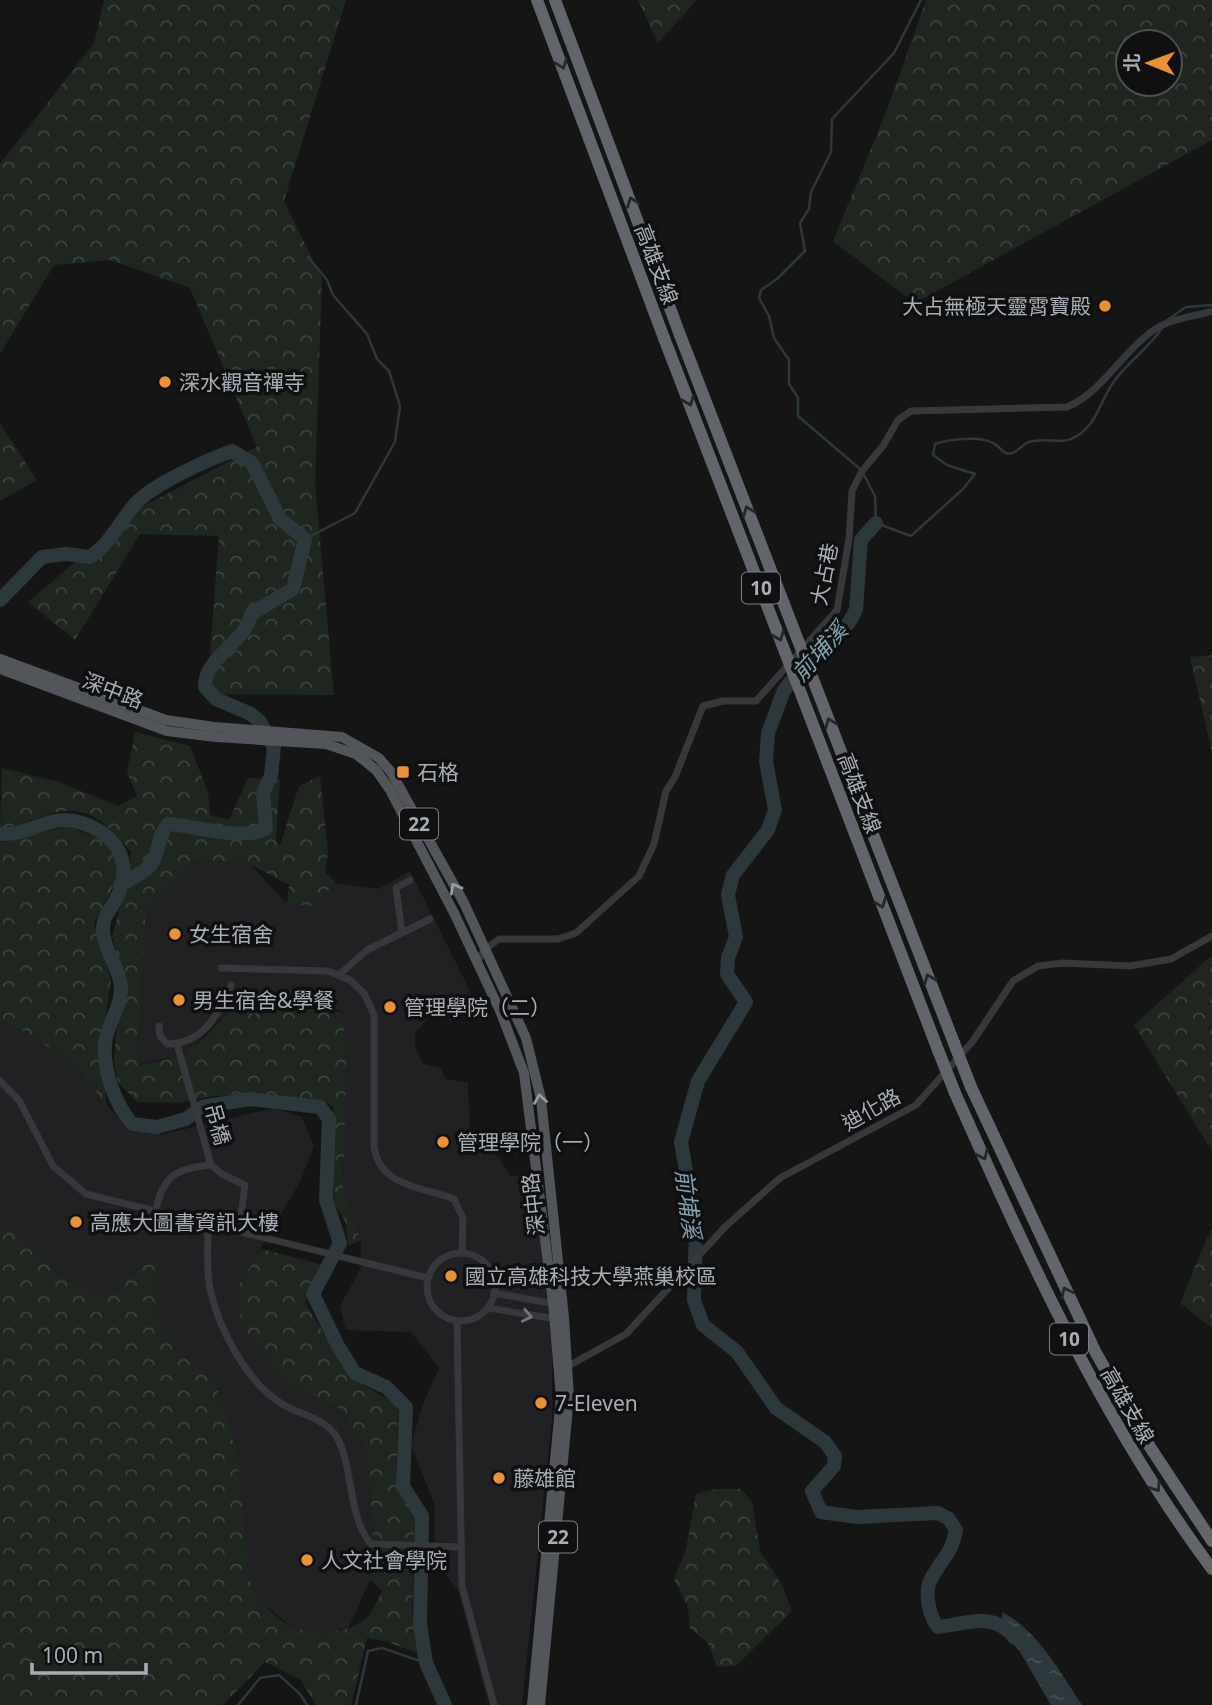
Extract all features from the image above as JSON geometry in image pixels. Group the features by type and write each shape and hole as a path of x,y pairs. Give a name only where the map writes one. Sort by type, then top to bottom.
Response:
{"highway":[{"name":"高雄支線","path":"537,0 664,338 955,1093 1083,1366 1137,1460 1212,1569"},
{"name":"高雄支線","path":"555,0 680,335 971,1087 1096,1353 1150,1447 1212,1541"}],"main road":[{"name":"深中路","path":"0,659 166,720 215,732"},
{"name":"深中路","path":"0,669 167,731 215,732"},
{"name":"22","path":"215,732 323,739"},
{"name":"深中路","path":"323,739 348,739 379,758 391,772 488,946 526,1038 537,1079 564,1369 560,1514 540,1705"},
{"name":"深中路","path":"323,739 356,754 376,770 390,790 477,962 516,1046 524,1073 553,1303 559,1317"},
{"name":"深中路","path":"532,1705 564,1369"}],"street":[{"name":"大占巷","path":"488,946 508,938 558,939 576,933 608,907 639,876 654,844 666,791 675,777 703,706 723,701 747,704 756,701 837,610 849,538 852,491 862,471 883,446 898,420 911,411 1067,407 1082,401 1152,331 1172,322 1212,312"},
{"path":"402,932 396,888 410,880"},
{"path":"340,974 367,950 429,919"},
{"name":"迪化路","path":"564,1369 626,1334 726,1226 780,1178 916,1105 973,1041 1013,981 1038,966 1063,963 1130,966 1171,959 1212,936"},
{"path":"477,962 488,946"},
{"path":"222,968 328,971 340,974 364,992 374,1015 373,1146 378,1163 391,1177 406,1186 454,1199 463,1218 462,1253"},
{"path":"177,1044 198,1036 216,1017 231,985"},
{"name":"吊橋","path":"159,1026 160,1036 167,1044 177,1044 211,1165 222,1174 245,1185 241,1216 244,1225"},
{"path":"0,1081 19,1100 53,1166 68,1182 86,1194 428,1278"},
{"path":"157,1205 164,1183 173,1175 211,1165"},
{"path":"208,1225 210,1289 226,1330 247,1370 268,1394 282,1404 308,1414 333,1432 343,1451 347,1482 365,1536 372,1544 457,1547"},
{"path":"462,1253 472,1254 489,1267 494,1277 494,1293 488,1308 471,1320 457,1322 449,1320 434,1307 429,1298 428,1278 441,1259 462,1253"},
{"path":"494,1293 553,1303"},
{"path":"488,1308 559,1317"},
{"path":"457,1322 457,1547 462,1586 494,1705"}],"shaded area":[{"name":"國立高雄科技大學燕巢校區","path":"196,859 250,864 287,904 312,906 336,883 378,889 410,871 479,1009 451,1021 431,1015 415,1033 415,1046 422,1063 441,1068 446,1079 468,1083 470,1133 500,1159 510,1176 534,1174 552,1348 552,1418 522,1705 489,1705 458,1590 435,1560 434,1503 411,1445 423,1404 439,1368 411,1332 346,1330 340,1306 361,1268 361,1241 343,1188 347,1045 340,1011 307,1001 225,1014 193,1047 173,1057 137,1065 146,912"},
{"path":"0,1022 27,1032 80,1070 128,1131 164,1134 274,1108 302,1117 314,1146 300,1182 239,1285 286,1385 340,1409 364,1444 374,1528 369,1554 370,1580 348,1629 315,1634 296,1631 261,1602 251,1587 216,1385 174,1348 159,1319 142,1266 107,1300 62,1278 0,1219"}],"green space":[{"path":"104,0 346,0 284,201 322,278 315,483 334,695 207,694 219,536 140,534 75,640 28,602 138,509 257,447 190,288 110,260 54,265 0,354 0,164 94,43"},
{"path":"638,0 697,0 658,43"},
{"path":"926,0 1212,0 1212,140 915,303 833,241 888,107"},
{"path":"0,423 37,480 0,501"},
{"path":"1212,655 1212,752 1190,657"},
{"path":"135,732 190,746 208,792 210,815 229,820 248,778 280,779 276,842 280,845 299,786 320,776 328,852 325,872 336,883 312,906 287,904 289,885 250,864 196,859 146,912 137,1065 187,1051 227,1014 251,1000 283,999 341,1013 347,1045 343,1188 361,1241 348,1245 346,1223 334,1203 333,1107 327,1103 249,1093 206,1097 179,1103 137,1102 118,1082 114,1061 116,1033 127,987 112,936 125,890 131,852 124,843 107,826 78,811 53,813 0,828 2,768 59,782 118,806 137,796 127,772"},
{"path":"68,827 104,842 116,861 114,882 94,922 111,980 99,1060 105,1077 106,1106 80,1070 27,1032 0,1022 0,842"},
{"path":"1212,955 1212,1151 1134,1025"},
{"path":"0,1219 62,1278 107,1299 142,1266 159,1262 159,1318 174,1348 216,1384 237,1454 251,1587 268,1609 286,1624 309,1632 344,1630 355,1626 368,1616 382,1591 370,1580 369,1554 374,1528 364,1444 340,1409 286,1385 241,1323 239,1285 261,1249 320,1264 305,1303 352,1379 398,1405 396,1484 415,1515 412,1613 419,1654 388,1642 367,1638 351,1705 316,1705 300,1679 265,1662 223,1705 0,1705"},
{"path":"1212,1226 1212,1328 1180,1303"},
{"path":"716,1489 740,1489 752,1501 760,1551 782,1585 792,1611 736,1666 717,1667 708,1643 690,1628 688,1607 674,1579 686,1549 696,1494"}],"water":[{"path":"1002,1612 1026,1629 1037,1641 1082,1705 1051,1705 1020,1652 1003,1632"}],"waterway":[{"path":"860,469 798,416 798,398 789,384 789,360 774,338 769,316 759,298 761,290 777,279 805,251 800,223 809,209 811,192 831,152 832,119 894,53 921,0"},
{"path":"305,539 355,513 395,442 400,406 389,371 377,359 367,334 333,295 327,280 308,257"},
{"path":"1167,320 1186,307 1212,305"},
{"path":"864,475 875,496 876,523 911,536 963,489 975,474 947,465 933,455 935,444 973,439 993,443 1009,454 1034,441 1071,439 1093,421 1115,380 1162,328"},
{"path":"0,600 42,557 66,554 90,557 103,546 144,496 181,473 232,451 252,463 280,519 305,539 293,589 251,614 242,633 218,658 206,676 205,687 216,699 251,714 260,722 274,747 271,776 263,793 266,828 256,832 232,833 168,824 151,865 120,885"},
{"name":"前埔溪","path":"876,523 861,540 856,610 848,624 824,641 784,690 768,733 766,761 775,810 768,830 733,875 728,895 736,937 728,958 727,974 746,1002 698,1081 681,1142 696,1229 694,1300 703,1325 737,1352 776,1408 825,1442 835,1456 834,1466 812,1491 821,1512 857,1517 938,1513 949,1519 956,1530 954,1538 931,1579 928,1590 928,1604 935,1623 938,1627 989,1622 998,1624 1015,1638"},
{"path":"0,834 22,832 50,822 70,820 94,828 113,842 119,851 122,884 105,918 103,930 106,946 120,979 121,994 106,1037 105,1054 111,1087 132,1124 157,1127 186,1119 202,1107 249,1099 320,1107 329,1119 326,1200 340,1243 313,1294 338,1346 355,1373 386,1387 406,1407 403,1486 422,1516 420,1624 426,1663 445,1705"},
{"path":"356,1705 368,1651 382,1648 426,1663"},
{"path":"238,1705 260,1678 279,1675 300,1694 307,1705"}],"place":[{"name":"大占無極天靈霄寶殿","path":"1105,306"},
{"name":"深水觀音禪寺","path":"165,382"},
{"name":"石格","path":"403,772"},
{"name":"女生宿舍","path":"175,934"},
{"name":"男生宿舍&學餐","path":"179,1000"},
{"name":"管理學院（二）","path":"390,1007"},
{"name":"管理學院（一）","path":"443,1142"},
{"name":"高應大圖書資訊大樓","path":"76,1222"},
{"name":"國立高雄科技大學燕巢校區","path":"451,1276"},
{"name":"7-Eleven","path":"541,1403"},
{"name":"藤雄館","path":"499,1478"},
{"name":"人文社會學院","path":"307,1560"}]}
